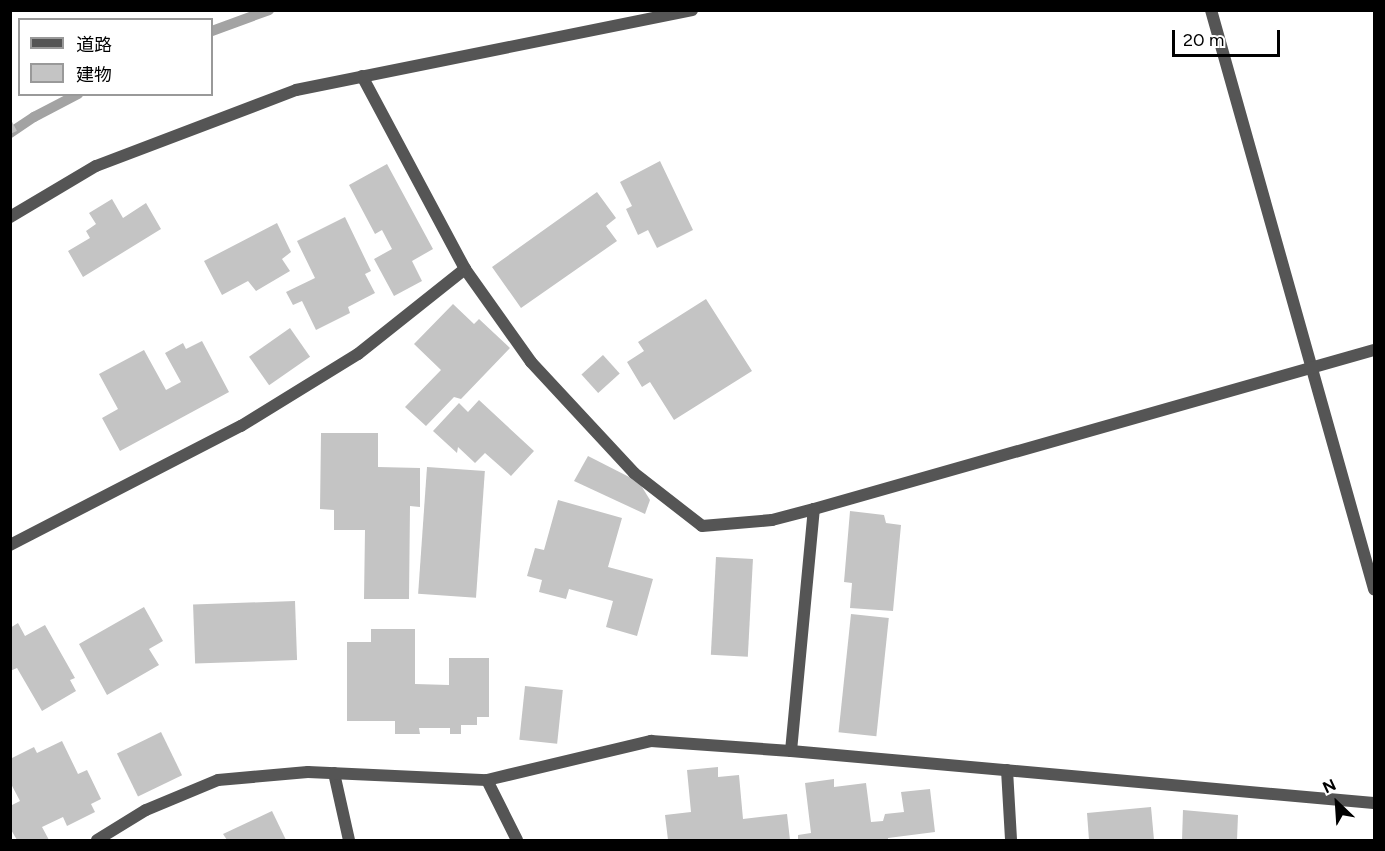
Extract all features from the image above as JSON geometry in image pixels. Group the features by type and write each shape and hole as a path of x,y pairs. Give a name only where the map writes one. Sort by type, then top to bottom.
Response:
{"street":[{"path":"10,218 96,166 296,90 692,10"},
{"path":"1211,10 1374,589"},
{"path":"362,76 465,269 531,362 626,465 702,526 772,520 1374,350"},
{"path":"10,545 241,426 358,354 465,269"},
{"path":"790,751 814,509"},
{"path":"98,840 146,810 218,780 308,772 487,780 651,741 790,751 1374,803"},
{"path":"1007,770 1011,840"},
{"path":"334,773 349,840"},
{"path":"487,780 517,840"}],"building":[{"path":"10,118 17,131 10,134"},
{"path":"660,161 693,230 657,248 648,230 638,235 626,209 632,206 620,182"},
{"path":"387,164 433,249 412,261 422,281 394,296 374,259 392,249 382,230 375,234 349,185"},
{"path":"597,192 616,218 606,226 617,241 521,308 492,267"},
{"path":"112,199 123,218 146,203 161,229 83,277 68,251 90,238 86,231 96,224 89,213"},
{"path":"345,217 371,271 365,274 375,293 348,307 350,313 316,330 302,301 293,305 286,292 315,278 297,241"},
{"path":"277,223 291,252 282,259 290,271 256,291 248,281 222,295 204,261"},
{"path":"706,299 752,371 674,420 650,382 642,387 627,362 644,351 638,342"},
{"path":"453,304 474,324 479,319 510,348 461,399 454,397 426,426 405,407 441,370 414,344"},
{"path":"290,328 310,357 269,385 249,357"},
{"path":"202,341 229,392 120,451 102,418 118,409 99,374 144,350 166,390 181,382 165,353 183,343 186,349"},
{"path":"603,355 620,374 598,393 581,374"},
{"path":"479,400 534,451 511,476 485,453 475,463 458,447 457,453 433,431 459,403 468,412"},
{"path":"321,433 378,433 378,467 420,468 420,507 410,506 409,599 364,599 365,530 334,530 334,510 320,509"},
{"path":"588,456 639,482 650,500 645,514 574,481"},
{"path":"427,467 485,471 476,598 418,594"},
{"path":"558,500 622,518 608,567 653,579 637,636 606,627 613,601 569,589 566,599 539,592 542,580 527,576 535,548 544,550"},
{"path":"850,511 884,515 886,523 901,525 893,611 850,608 852,583 844,582"},
{"path":"716,557 753,559 748,657 711,655"},
{"path":"295,601 297,660 195,664 193,605"},
{"path":"144,607 163,641 149,649 159,665 107,695 79,644"},
{"path":"851,614 889,618 876,736 839,732"},
{"path":"18,623 25,636 45,625 75,678 70,680 76,691 42,711 17,668 10,671 10,628"},
{"path":"371,629 415,629 415,684 449,685 449,658 489,658 489,717 477,717 477,725 461,725 461,734 450,734 450,728 419,728 420,734 395,734 395,721 347,721 347,642 371,642"},
{"path":"525,686 563,690 557,744 519,740"},
{"path":"161,732 182,775 138,797 117,753"},
{"path":"62,741 78,774 87,770 101,799 91,804 95,812 67,826 63,817 42,827 49,840 17,840 10,828 10,806 20,801 10,782 10,759 34,747 37,753"},
{"path":"718,767 718,777 739,775 743,819 787,814 790,840 668,840 665,815 691,812 687,770"},
{"path":"834,779 834,787 866,783 871,822 883,821 885,814 904,812 901,792 930,789 935,832 888,838 888,840 798,840 798,835 811,833 805,783"},
{"path":"1151,807 1154,840 1089,840 1087,813"},
{"path":"1183,810 1238,815 1237,840 1182,840"},
{"path":"272,811 286,840 227,840 223,834"}],"waterway":[{"path":"213,31 269,10"},
{"path":"10,133 34,117 74,96"}]}
